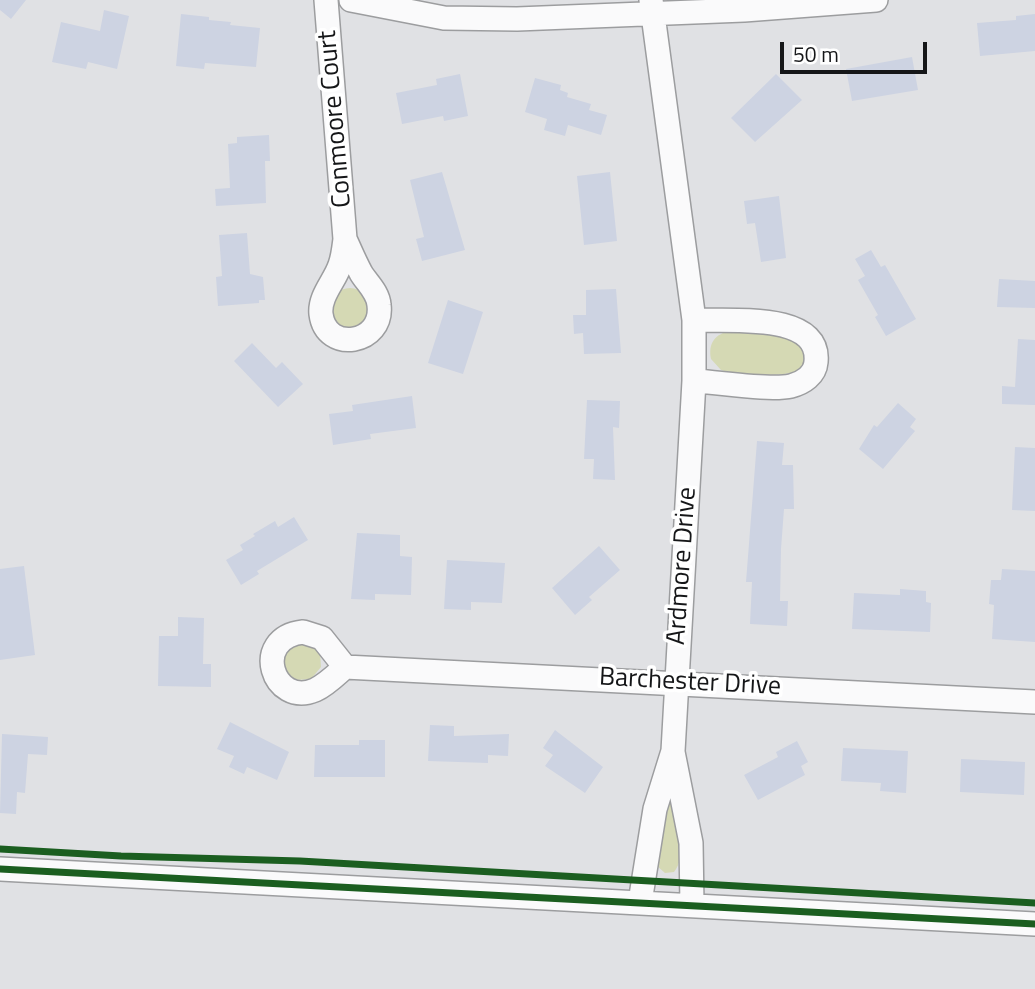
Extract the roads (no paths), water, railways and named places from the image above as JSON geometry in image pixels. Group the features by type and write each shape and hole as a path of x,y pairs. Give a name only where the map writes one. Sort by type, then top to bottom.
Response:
{"street":[{"name":"Conmoore Court","path":"326,0 345,239"},
{"path":"351,0 444,18 516,19 652,6 876,0"},
{"name":"Ardmore Drive","path":"652,6 694,320 694,381 673,751 691,843 692,905"},
{"path":"694,320 782,324 800,329 811,338 817,349 816,367 805,381 788,387 694,381"},
{"name":"Barchester Drive","path":"345,667 1035,702"},
{"name":"Ardmore Drive","path":"640,902 655,809 673,751"},
{"path":"0,869 1035,923"}]}
